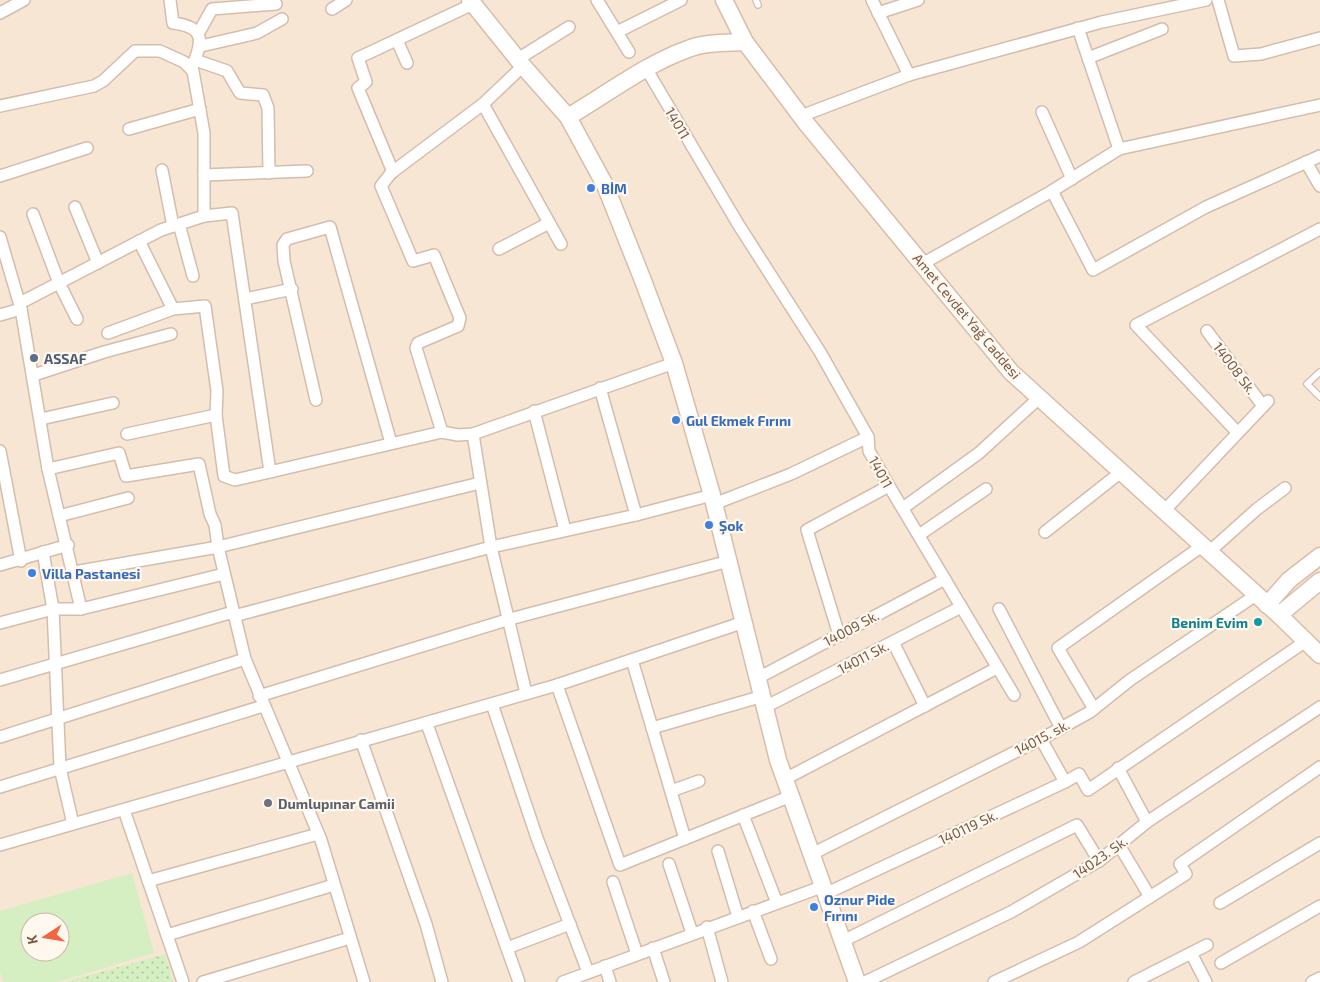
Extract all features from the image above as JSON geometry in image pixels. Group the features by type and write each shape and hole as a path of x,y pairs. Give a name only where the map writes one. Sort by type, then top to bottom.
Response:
{"main road":[{"name":"Amet Cevdet Yağ Caddesi","path":"724,0 745,42 801,116 1011,372 1268,605 1320,655"},
{"path":"472,2 520,62 568,117 605,186 674,363 713,499 785,779 857,982"},
{"path":"568,117 646,70 688,49 712,44 745,42"},
{"path":"1268,605 1289,580 1320,556"},
{"path":"1268,605 1320,581"}],"street":[{"path":"2,8 24,0"},
{"path":"170,0 173,23 186,25 198,34 201,46 193,65 204,133 204,216"},
{"path":"332,9 346,0"},
{"path":"597,0 629,52"},
{"path":"617,32 681,0"},
{"path":"872,0 908,75"},
{"path":"878,13 918,0"},
{"path":"801,116 908,75 1161,5 1206,0"},
{"path":"1218,0 1234,56 1260,54 1320,38"},
{"path":"393,172 358,88 366,82 358,58 472,2"},
{"path":"198,34 212,9 276,4"},
{"path":"201,46 257,33 282,18"},
{"path":"442,432 416,348 418,343 458,326 460,318 434,255 413,261 381,186 385,178 484,104 520,62 569,27"},
{"path":"1078,28 1119,149"},
{"path":"1088,58 1162,29"},
{"path":"396,40 407,63"},
{"path":"0,106 94,86 103,81 135,51 160,50 193,65 227,71 240,92 263,95 268,108 269,173"},
{"name":"14011","path":"646,70 738,224 820,352 868,437 869,451 1014,695"},
{"path":"484,104 561,244"},
{"path":"922,264 1052,191 1119,149 1320,105"},
{"path":"129,129 200,109"},
{"path":"1042,112 1072,179"},
{"path":"0,176 87,148"},
{"path":"1052,191 1093,270 1206,207 1320,156"},
{"path":"1306,162 1320,186"},
{"path":"162,170 176,225 193,276"},
{"path":"204,175 308,171"},
{"path":"75,207 98,264"},
{"path":"0,315 21,306 59,283 139,241 176,225 204,216 232,213 270,472"},
{"path":"33,214 59,283 77,319"},
{"path":"499,249 549,224"},
{"path":"316,400 292,289 284,261 283,244 287,239 330,227 391,443"},
{"path":"1164,511 1237,432 1136,325 1320,229"},
{"path":"0,237 5,274 21,306 34,375 48,469 68,545 81,609"},
{"path":"139,241 173,309"},
{"path":"245,299 292,289"},
{"path":"108,333 173,309 205,306 217,391 216,415 224,476 235,480 442,432 458,435 473,434 674,363"},
{"name":"14008 Sk.","path":"1207,331 1265,403 1237,432"},
{"path":"34,375 104,352 171,334"},
{"path":"600,388 636,515"},
{"path":"903,508 979,453 1039,398"},
{"path":"40,419 113,403"},
{"path":"534,411 565,530"},
{"path":"127,434 216,415"},
{"path":"473,434 491,547 510,619 526,693"},
{"path":"0,680 233,614 491,547 713,499 792,474 868,437"},
{"path":"0,451 21,561"},
{"path":"48,469 119,453 126,476 199,464 210,514 215,525 224,574 245,659 318,834 364,982"},
{"path":"1045,532 1121,472"},
{"path":"74,572 218,547 480,482"},
{"path":"839,635 807,530 889,486"},
{"path":"1094,709 1058,648 1206,549 1285,488"},
{"path":"919,535 986,489"},
{"path":"59,516 128,498"},
{"path":"0,565 21,561 68,545"},
{"path":"43,552 52,608 60,768 72,824"},
{"path":"0,787 510,619 729,561"},
{"path":"0,623 52,608 81,609 224,574"},
{"name":"14009 Sk.","path":"758,678 945,579"},
{"name":"14015. sk.","path":"812,854 1041,739 1094,709 1130,680 1268,605"},
{"name":"14011 Sk.","path":"652,728 764,701 893,642 961,606"},
{"path":"999,609 1061,728"},
{"path":"0,845 288,763 361,740 427,724 557,685 744,622"},
{"path":"1041,739 1065,782 1080,774 1088,790 1306,641"},
{"path":"893,642 925,706"},
{"path":"0,737 245,659"},
{"path":"632,660 685,839"},
{"path":"785,779 997,668"},
{"path":"557,685 620,865 791,796"},
{"path":"492,704 537,838 588,972"},
{"name":"14023. Sk.","path":"865,982 1011,912 1099,861 1147,822 1320,707"},
{"path":"427,724 519,982"},
{"path":"361,740 426,924 442,982"},
{"path":"994,982 1079,942 1186,874 1180,864 1320,767"},
{"path":"1118,768 1147,822"},
{"path":"670,791 699,781"},
{"name":"140119 Sk.","path":"563,982 753,911 825,890 1065,782"},
{"path":"124,810 183,982"},
{"path":"744,816 777,903"},
{"path":"843,941 1077,825 1099,861"},
{"path":"148,881 318,834"},
{"path":"1220,903 1320,844"},
{"path":"1119,846 1150,897"},
{"path":"718,851 738,917"},
{"path":"669,864 692,933"},
{"path":"613,882 637,954"},
{"path":"167,935 334,885"},
{"path":"1221,963 1320,906"},
{"path":"753,911 771,959"},
{"path":"507,948 570,924"},
{"path":"707,928 722,982"},
{"path":"203,982 350,938"},
{"path":"1134,982 1207,945"},
{"path":"653,948 664,982"},
{"path":"1191,953 1206,982"},
{"path":"605,966 610,982"},
{"path":"1312,982 1320,978"}],"lane":[{"path":"1320,372 1307,384 1320,397"}],"shaded area":[{"path":"0,0 1320,0 1320,982 0,982"}],"green space":[{"path":"132,873 154,953 57,982 3,982 0,971 0,911"},
{"path":"165,954 173,982 65,982"}],"place":[{"name":"BİM","path":"591,188"},
{"name":"ASSAF","path":"34,358"},
{"name":"Gul Ekmek Fırını","path":"676,420"},
{"name":"Şok","path":"709,525"},
{"name":"Villa Pastanesi","path":"32,573"},
{"name":"Benim Evim","path":"1258,622"},
{"name":"Dumlupınar Camii","path":"268,803"},
{"name":"Oznur Pide Fırını","path":"814,907"}]}
